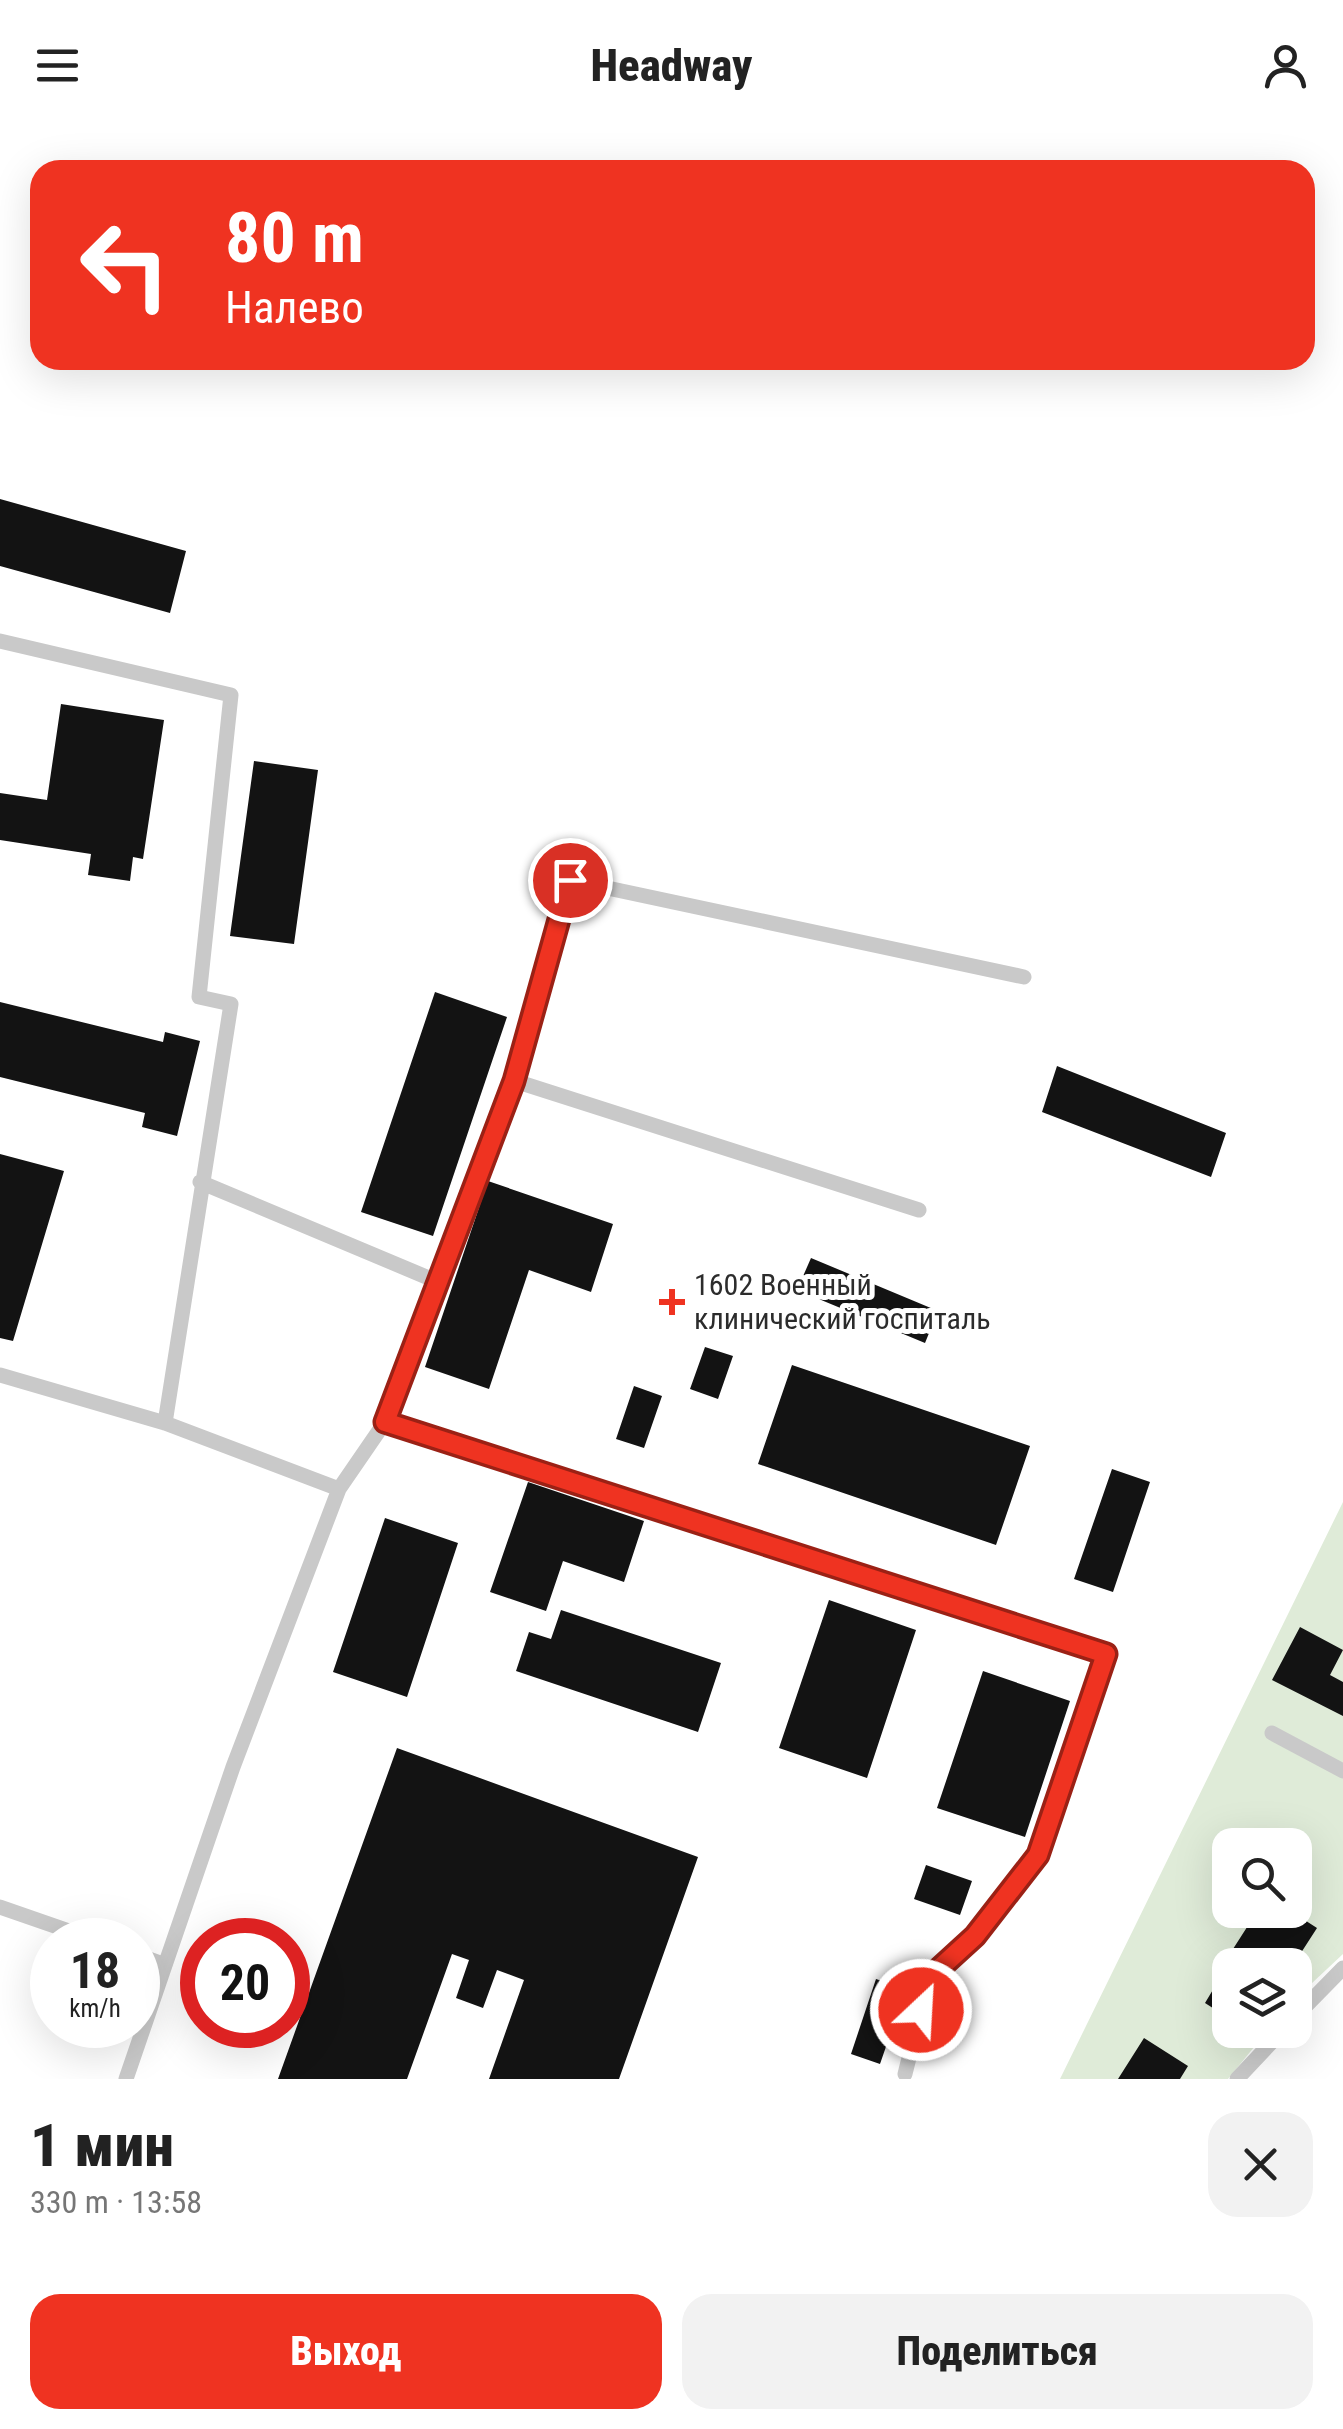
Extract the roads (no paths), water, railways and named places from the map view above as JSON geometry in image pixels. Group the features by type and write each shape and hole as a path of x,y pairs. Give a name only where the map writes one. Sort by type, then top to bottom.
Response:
{"lane":[{"path":"0,642 231,695 199,997 231,1004 165,1423"},
{"path":"126,2079 163,1964 340,1488 385,1422 514,1081 570,880 1024,977"},
{"path":"514,1081 919,1210"},
{"path":"200,1182 436,1281"},
{"path":"0,1376 165,1423 340,1488"},
{"path":"385,1422 1106,1654 1038,1855 975,1936 929,1978 904,2074"},
{"path":"1272,1733 1343,1771"},
{"path":"0,1907 32,1918"},
{"path":"1312,1999 1343,1968"},
{"path":"1237,2079 1265,2048"}],"place":[{"name":"1602 Военный клинический госпиталь","path":"672,1302"}]}
